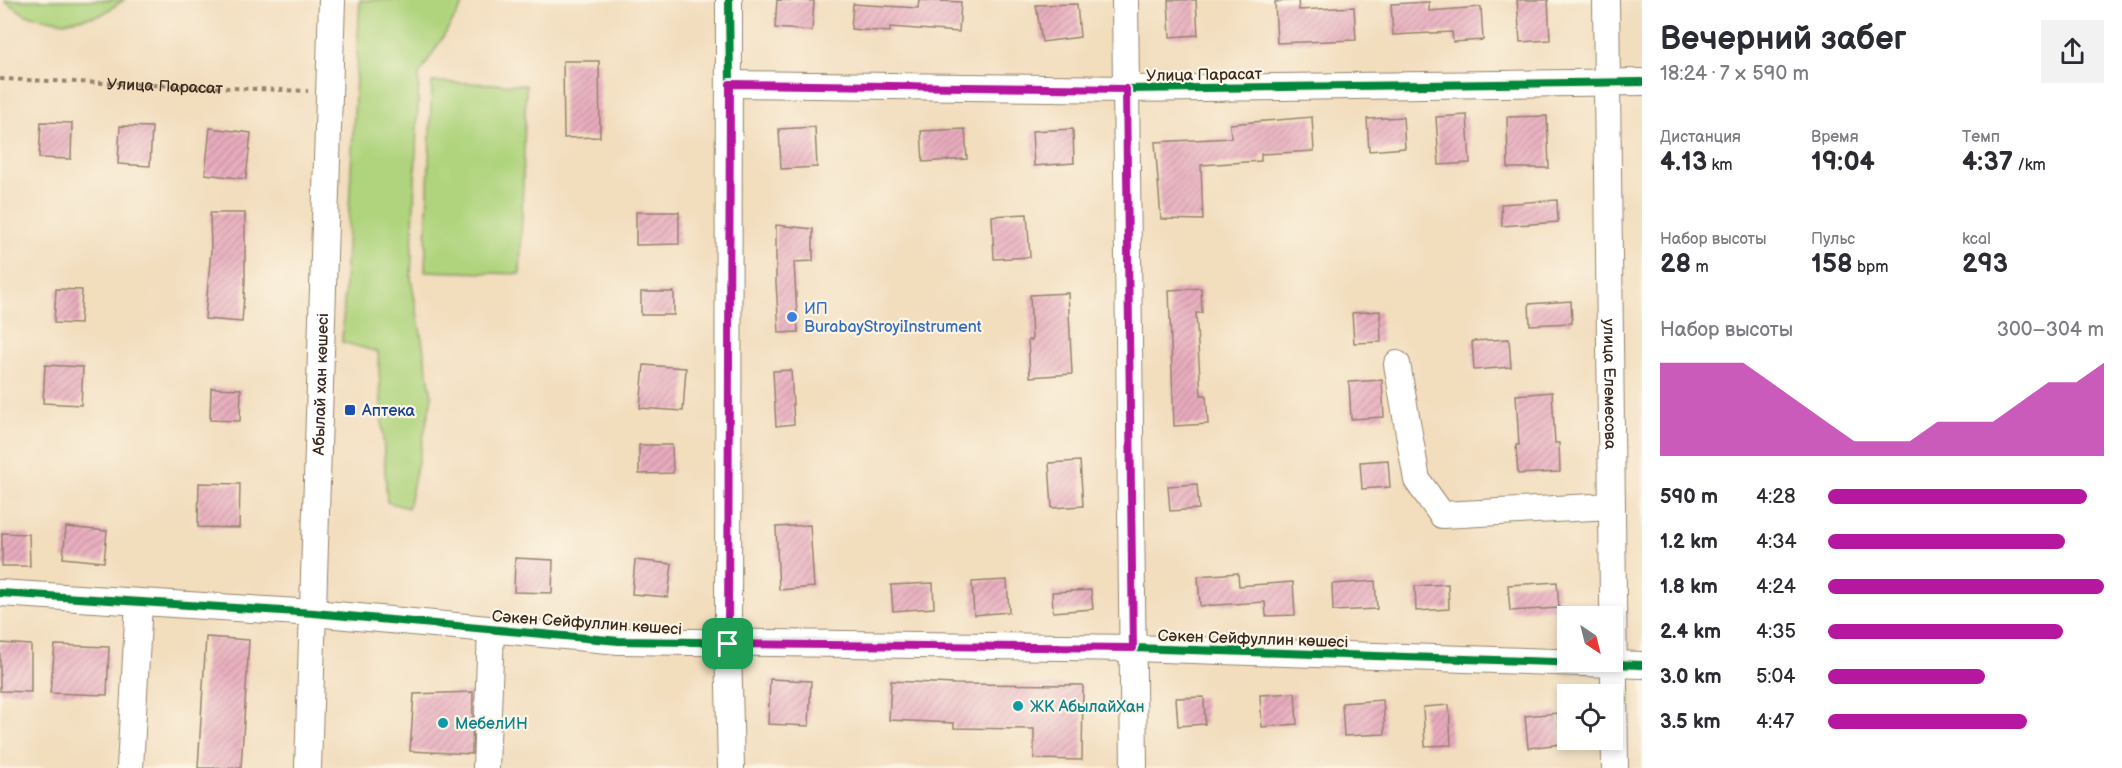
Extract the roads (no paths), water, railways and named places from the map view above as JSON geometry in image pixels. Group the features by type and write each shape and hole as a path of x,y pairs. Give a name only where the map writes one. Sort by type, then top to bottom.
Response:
{"street":[{"name":"Абылай хан көшесі","path":"308,768 331,92 332,0"},
{"path":"729,0 728,644 731,768"},
{"path":"1125,0 1134,768"},
{"name":"улица Елемесова","path":"1606,0 1613,606"},
{"name":"Улица Парасат","path":"730,84 1126,89 1642,82"},
{"path":"1397,364 1417,480 1442,515 1612,506"},
{"name":"Сәкен Сейфуллин көшесі","path":"0,593 314,613 619,641 1133,648 1557,663"},
{"path":"130,768 139,602"},
{"path":"486,768 491,629"},
{"name":"Сәкен Сейфуллин көшесі","path":"1623,665 1642,665"},
{"name":"улица Елемесова","path":"1614,672 1615,768"}],"place":[{"name":"ИП BurabayStroyiInstrument","path":"792,317"},
{"name":"Аптека","path":"350,410"},
{"name":"ЖК АбылайХан","path":"1018,706"},
{"name":"МебелИН","path":"443,723"}]}
